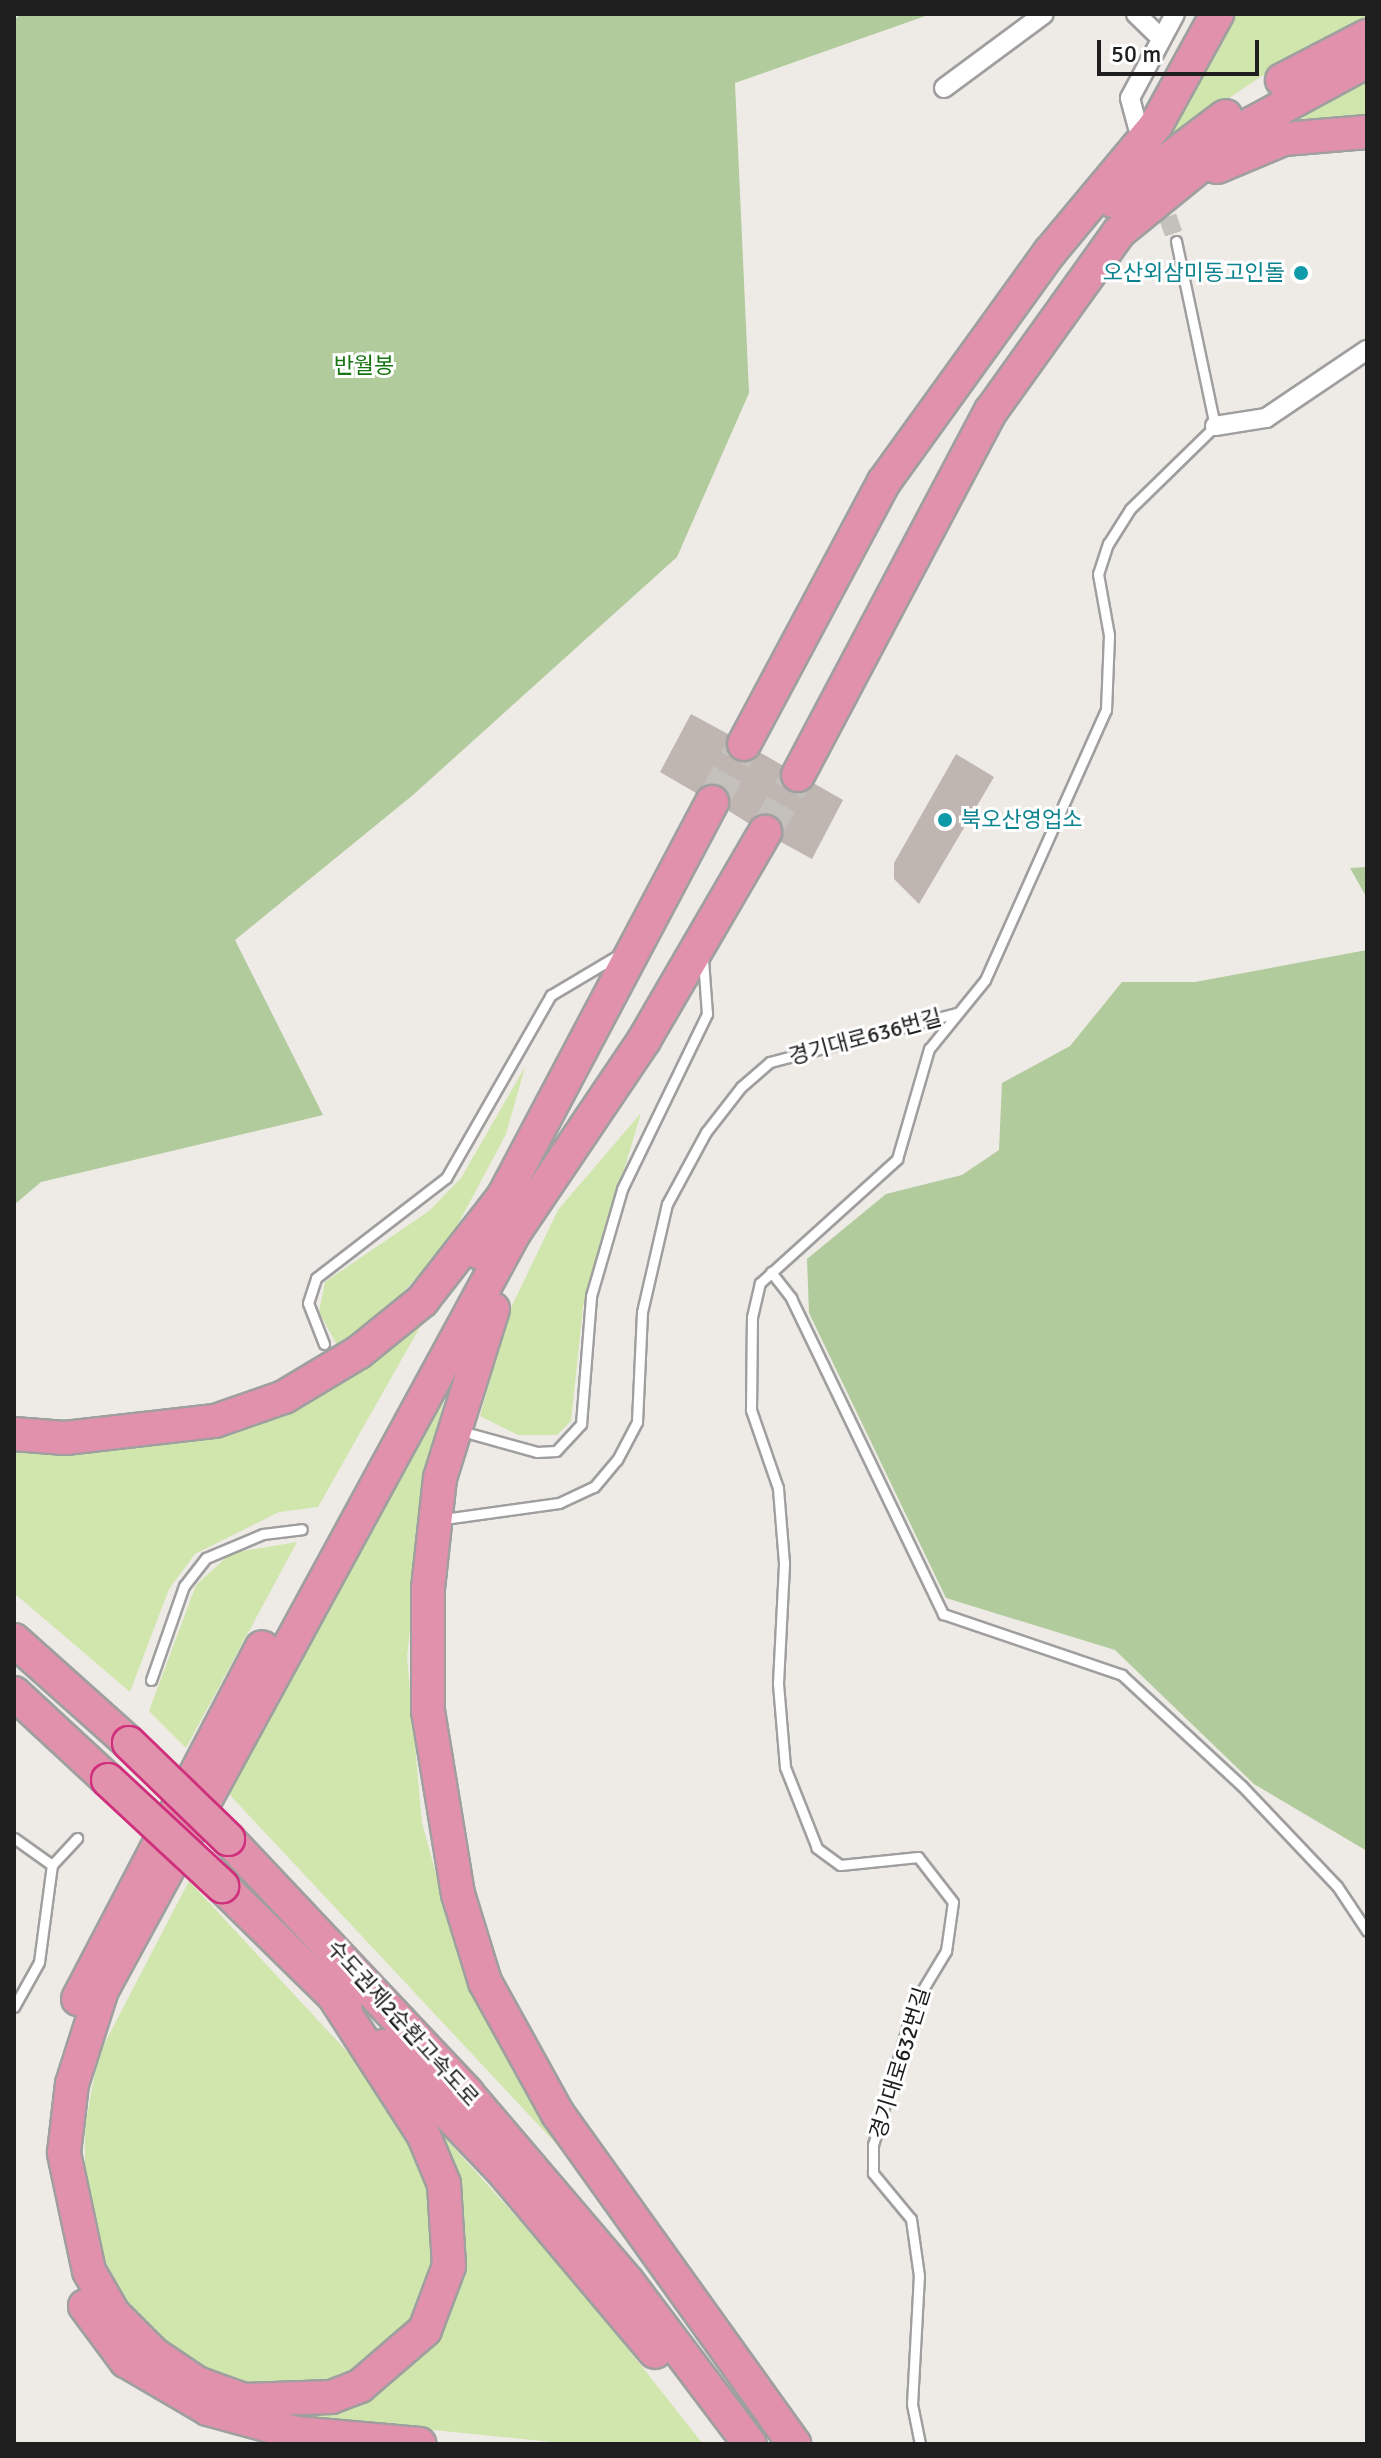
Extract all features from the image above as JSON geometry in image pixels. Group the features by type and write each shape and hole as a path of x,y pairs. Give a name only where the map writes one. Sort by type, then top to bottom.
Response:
{"highway":[{"path":"744,744 884,482 1021,294 1156,125 1217,14"},
{"path":"1021,294 1166,156 1302,68 1367,36"},
{"path":"798,775 991,411 1085,275 1145,206 1216,149 1367,61"},
{"path":"1085,275 1151,213 1241,153 1310,134 1367,132"},
{"path":"14,1434 65,1438 170,1428 284,1397 359,1352 422,1301 503,1197 712,802"},
{"path":"332,1993 434,2160 452,2226 449,2266 425,2330 360,2386 331,2397 244,2400 197,2383 154,2354 113,2313 89,2271 64,2153 72,2084 102,1990 530,1213 644,1040 700,934 765,832"},
{"path":"420,2444 248,2423 208,2409 126,2361 74,2289 55,2234 47,2175 50,2079 95,1958 493,1229 503,1197"},
{"path":"530,1213 477,1347 440,1478 428,1588 428,1711 458,1894 485,1982 558,2114 794,2444"},
{"name":"수도권제2순환고속도로","path":"14,1640 129,1743 228,1839 467,2093 627,2281 750,2444"},
{"name":"수도권제2순환고속도로","path":"14,1693 332,1993 501,2169 726,2444"}],"street":[{"path":"944,88 1044,14"},
{"path":"1136,14 1160,37"},
{"path":"1138,128 1130,98 1175,14"},
{"path":"1215,426 1266,418 1367,350"}],"lane":[{"path":"1176,241 1215,426"},
{"name":"경기대로636번길","path":"752,1317 760,1283 897,1159 929,1049 985,980 1106,710 1109,635 1098,574 1108,544 1130,509 1215,426"},
{"path":"472,1434 537,1452 556,1451 581,1424 591,1296 622,1189 707,1014 700,934"},
{"path":"324,1344 308,1303 316,1278 446,1178 551,995 638,946"},
{"name":"경기대로636번길","path":"451,1518 559,1503 594,1487 617,1460 637,1422 642,1312 667,1204 706,1132 741,1087 770,1062 960,1011"},
{"path":"771,1272 791,1298 943,1614 1122,1675 1242,1786 1337,1886 1367,1931"},
{"name":"경기대로632번길","path":"752,1317 751,1410 778,1488 784,1563 778,1683 785,1767 817,1848 840,1865 918,1857 953,1902 946,1951 914,2004 873,2145 873,2173 911,2219 919,2276 912,2404 920,2444"},
{"path":"151,1680 184,1586 206,1558 263,1534 302,1529"},
{"path":"14,1838 52,1865"},
{"path":"14,2007 39,1962 52,1865 77,1838"}],"green space":[{"name":"반월봉","path":"21,14 931,14 735,83 749,393 677,557 413,795 235,940 323,1115 41,1182 14,1205 14,20"},
{"path":"1236,14 1367,14 1367,20 1274,68 1169,138"},
{"path":"1367,74 1367,119 1281,124"},
{"path":"1367,867 1367,898 1350,868"},
{"path":"1367,950 1367,1851 1254,1784 1115,1650 946,1598 809,1313 807,1259 886,1194 962,1175 999,1150 1002,1083 1070,1046 1122,982 1195,982"},
{"path":"525,1067 506,1134 448,1243 382,1315 337,1345 319,1312 325,1282 429,1211 461,1178"},
{"path":"641,1113 583,1307 571,1421 557,1435 518,1435 480,1416 508,1314 558,1210"},
{"path":"429,1311 318,1507 279,1512 195,1554 169,1589 130,1692 14,1593 14,1447 194,1436"},
{"path":"447,1390 429,1456 407,1657 422,1823 456,1947 491,2031 560,2148 228,1793"},
{"path":"297,1542 186,1748 149,1711 196,1585 231,1553"},
{"path":"189,1881 378,2085 422,2164 435,2207 432,2281 415,2319 362,2370 323,2385 254,2385 201,2369 131,2310 98,2247 85,2193 85,2127 98,2056"},
{"path":"439,2131 575,2282 703,2444 573,2444 275,2414 370,2393 411,2364 447,2312 465,2220"}],"building":[{"path":"691,714 728,734 734,760 761,753 782,765 788,791 815,784 843,800 812,859 781,842 774,815 748,823 729,811 722,786 696,793 660,772"},
{"name":"북오산영업소","path":"956,754 994,777 919,904 894,879 894,863"}],"tunnel":[{"path":"1159,191 1176,241"},
{"path":"712,802 744,744"},
{"path":"765,832 798,775"}],"place":[{"name":"오산외삼미동고인돌","path":"1301,273"},
{"name":"북오산영업소","path":"945,820"}]}
